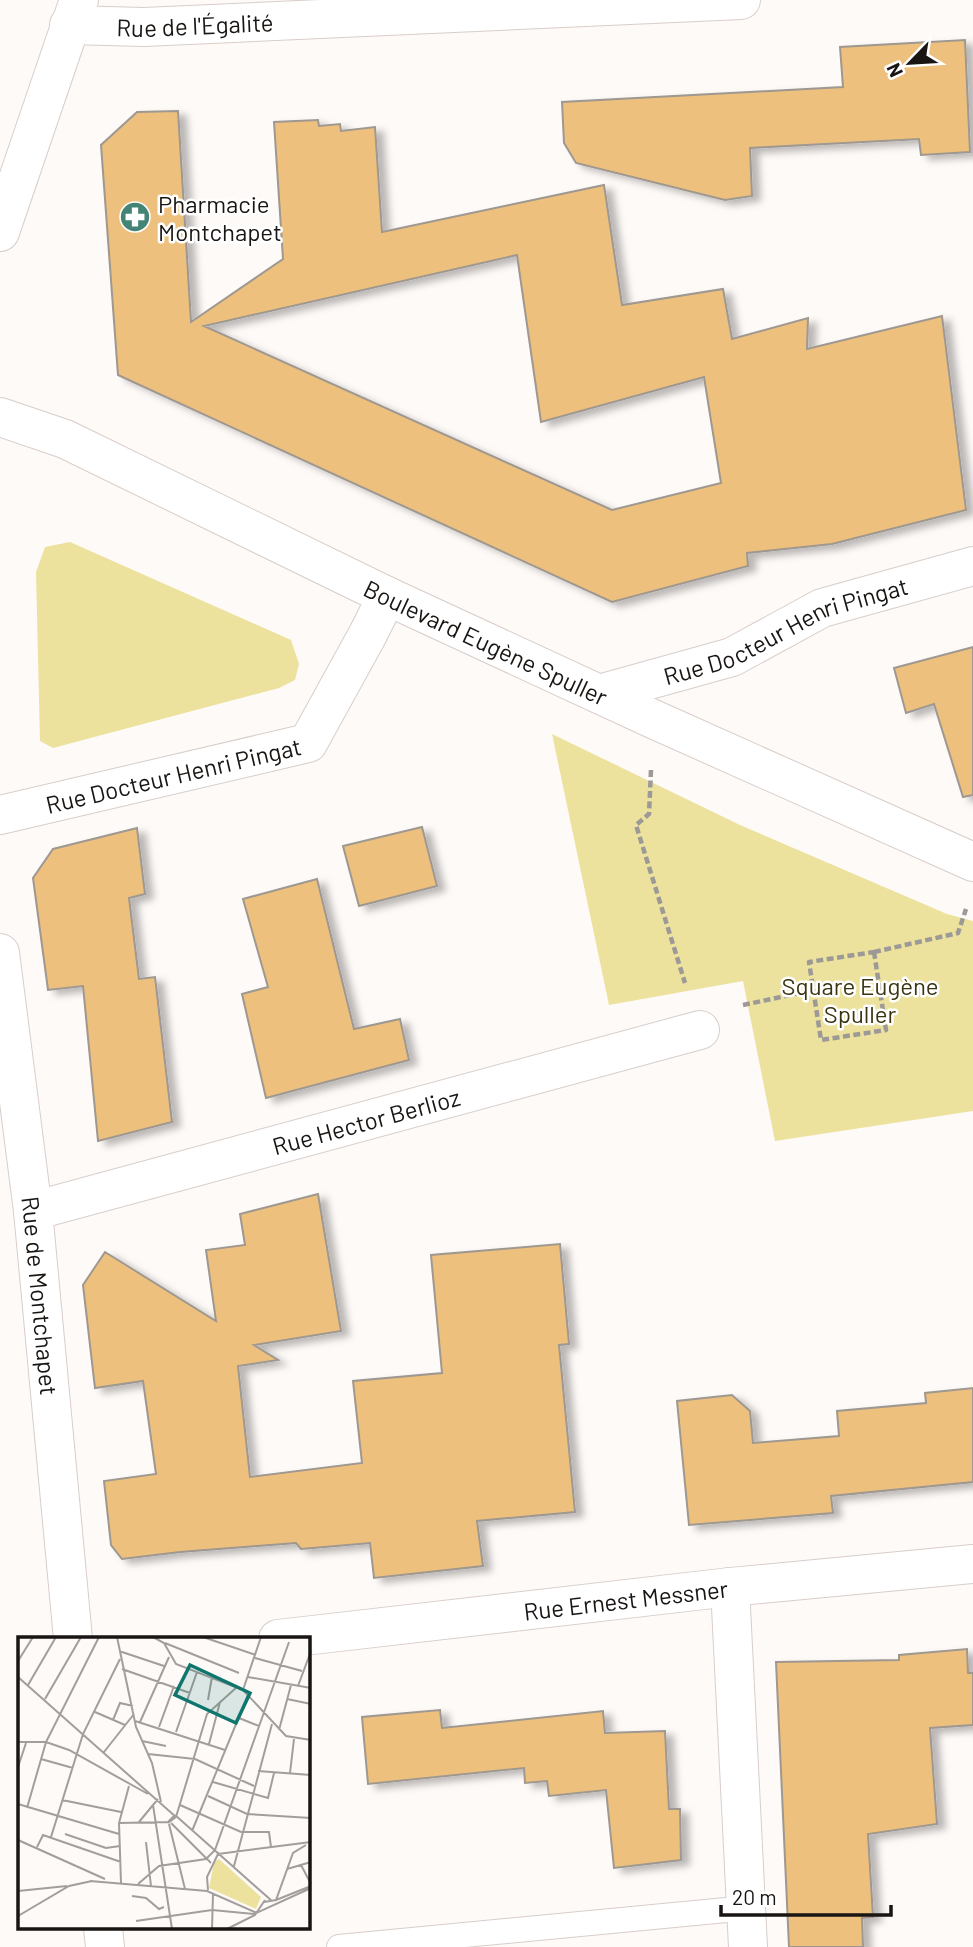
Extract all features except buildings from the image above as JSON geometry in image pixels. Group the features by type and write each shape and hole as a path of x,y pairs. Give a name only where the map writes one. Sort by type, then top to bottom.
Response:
{"street":[{"name":"Rue de l'Égalité","path":"74,13 144,27 741,0"},
{"path":"0,232 74,13"},
{"name":"Boulevard Eugène Spuller","path":"0,417 65,439 387,596 973,862"},
{"name":"Rue Docteur Henri Pingat","path":"599,694 732,657 822,607 973,566"},
{"name":"Rue Docteur Henri Pingat","path":"0,815 308,743 387,596"},
{"name":"Rue de Montchapet","path":"0,953 33,1211 73,1637"},
{"name":"Rue Hector Berlioz","path":"33,1211 700,1030"},
{"name":"Rue Ernest Messner","path":"295,1637 730,1587 973,1564"},
{"path":"730,1587 748,1947"}],"lane":[{"path":"339,1947 747,1908"}],"path":[{"path":"653,719 649,814 636,825 700,1030 747,1003 814,990"},
{"path":"874,952 886,1030 821,1040 809,962 874,952 958,933 969,900"}],"green space":[{"path":"70,542 291,640 299,664 295,680 279,688 53,748 40,741 36,572 45,547"},
{"name":"Square Eugène Spuller","path":"552,734 740,825 947,914 973,921 973,1111 775,1141 743,981 609,1005"}],"place":[{"name":"Pharmacie Montchapet","path":"135,217"}]}
